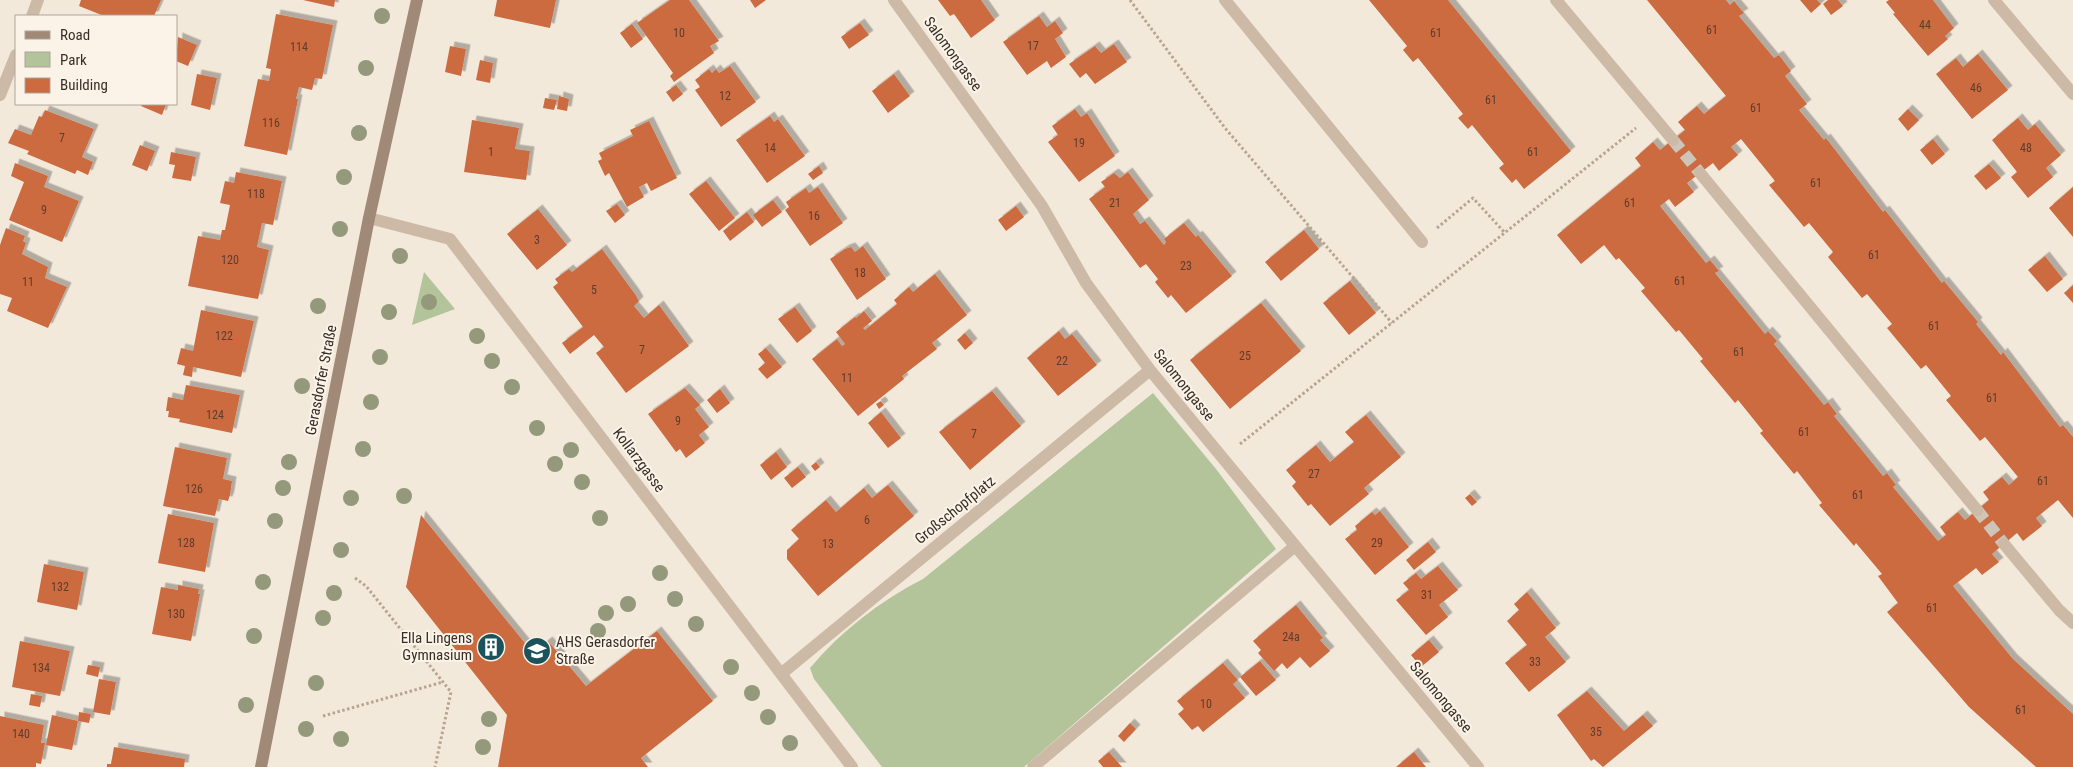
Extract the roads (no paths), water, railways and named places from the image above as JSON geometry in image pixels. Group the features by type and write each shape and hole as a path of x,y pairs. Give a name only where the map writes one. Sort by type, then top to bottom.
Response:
{"main road":[{"name":"Gerasdorfer Straße","path":"261,767 369,218 417,0"}],"street":[{"path":"32,15 38,0"},
{"name":"Salomongasse","path":"894,0 1042,206 1086,283 1150,370 1478,767"},
{"path":"1225,0 1422,242"},
{"path":"1556,0 1673,140"},
{"path":"1994,0 2073,94"},
{"path":"0,95 15,57"},
{"path":"1700,173 1977,510"},
{"name":"Kollarzgasse","path":"369,218 450,239 852,767"},
{"name":"Großschopfplatz","path":"781,674 1150,370"},
{"path":"2004,544 2059,610 2073,623"},
{"path":"1033,767 1295,546"}],"tunnel":[{"path":"1673,140 1700,173"},
{"path":"1977,510 2004,544"}],"place":[{"name":"Ella Lingens Gymnasium","path":"491,647"},
{"name":"AHS Gerasdorfer Straße","path":"537,651"}]}
